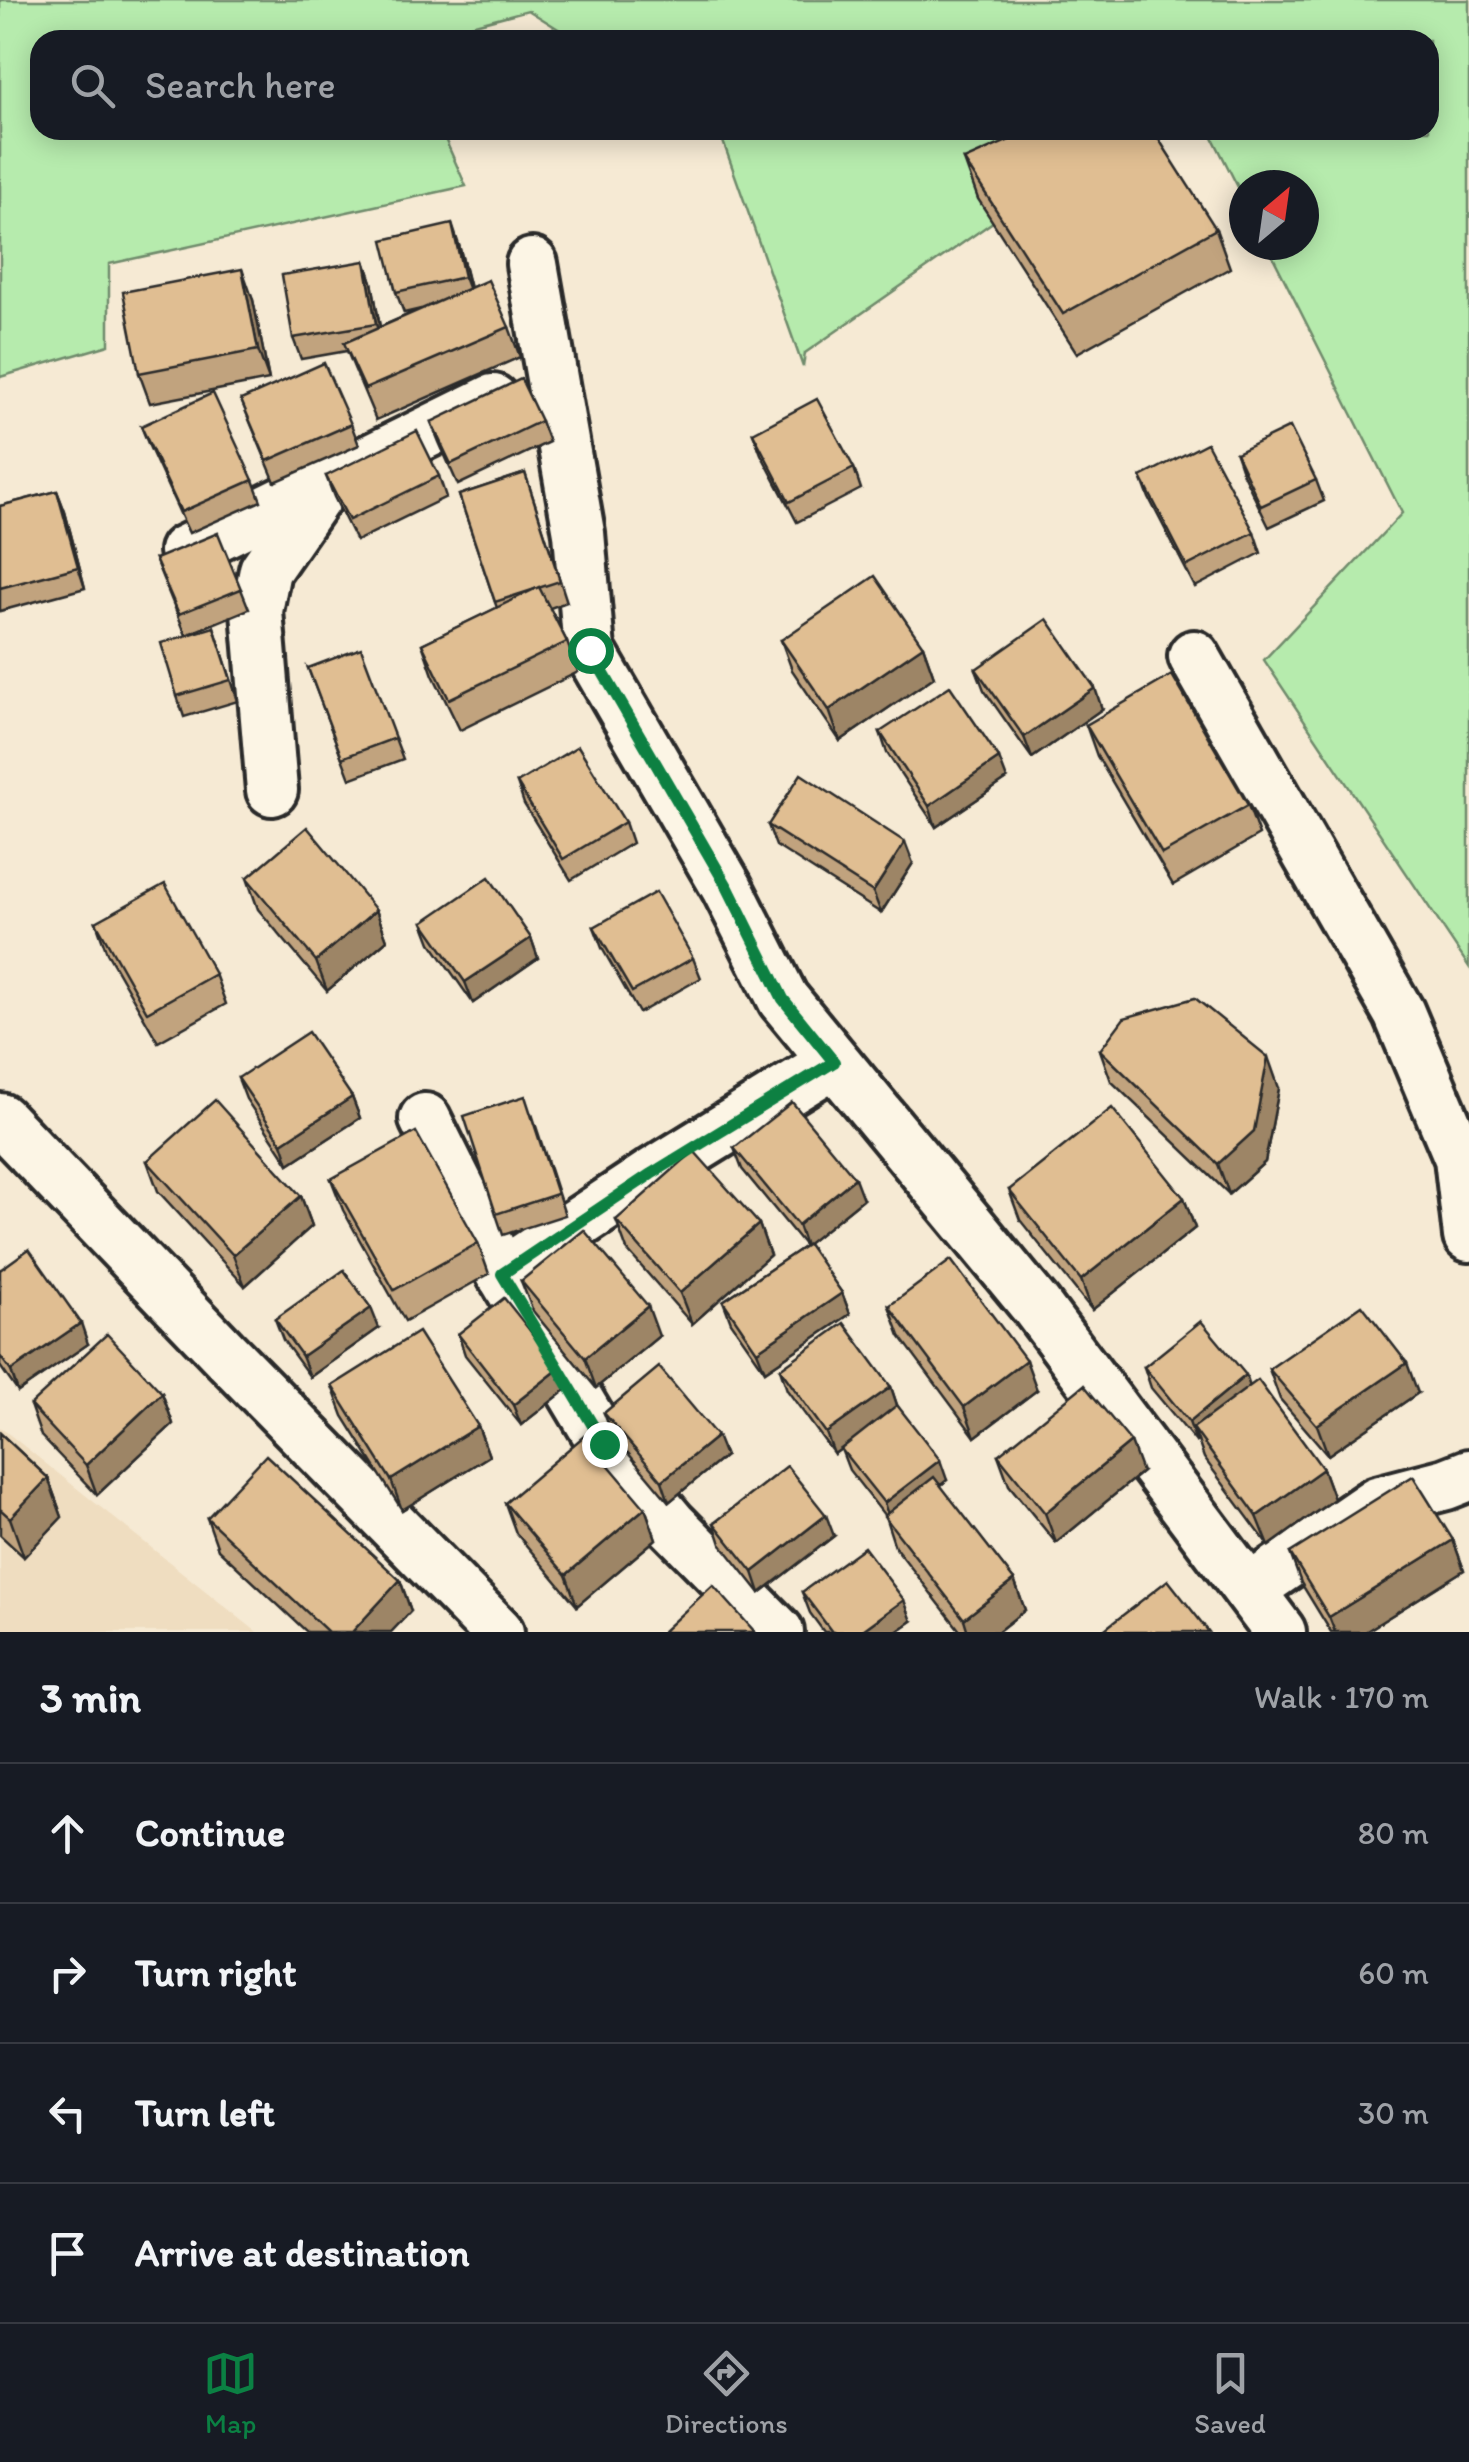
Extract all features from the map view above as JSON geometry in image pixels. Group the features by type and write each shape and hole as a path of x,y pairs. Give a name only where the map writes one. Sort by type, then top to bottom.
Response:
{"street":[{"path":"532,264 580,533 590,650 728,888 783,999 1036,1306 1280,1632"},
{"path":"185,551 551,371"},
{"path":"272,790 257,611 265,570 327,481"},
{"path":"1194,656 1400,1013 1460,1158 1469,1236"},
{"path":"502,1274 651,1174 834,1062"},
{"path":"0,1118 498,1632"},
{"path":"425,1119 502,1274 604,1444 672,1524 778,1632"},
{"path":"1249,1590 1377,1502 1469,1475"}],"shaded area":[{"path":"0,1427 257,1632 0,1632"}],"green space":[{"path":"0,0 1469,0 1469,967 1264,660 1402,513 1275,260 1319,260 1319,170 1229,170 1214,140 1439,140 1439,30 560,30 528,10 454,30 30,30 30,140 445,140 466,186 109,264 109,345 0,377"},
{"path":"723,140 1095,140 1033,194 805,353 803,367"}],"building":[{"path":"1009,140 1159,140 1216,229 1063,314 964,160"},
{"path":"452,224 464,277 396,292 383,240"},
{"path":"365,261 376,324 293,338 282,275"},
{"path":"242,269 258,350 139,373 123,292"},
{"path":"488,280 509,327 365,389 344,343"},
{"path":"324,363 351,424 267,461 241,400"},
{"path":"521,379 541,421 451,464 431,422"},
{"path":"213,393 253,480 181,512 141,426"},
{"path":"817,399 854,468 789,502 753,433"},
{"path":"1290,427 1316,480 1261,506 1236,453"},
{"path":"417,431 439,476 349,520 326,476"},
{"path":"1207,443 1254,532 1187,566 1141,477"},
{"path":"525,473 560,581 495,602 459,495"},
{"path":"57,491 78,567 0,588 0,506"},
{"path":"218,533 241,589 179,614 155,559"},
{"path":"875,576 923,646 829,710 781,640"},
{"path":"539,587 567,642 449,699 422,644"},
{"path":"1047,619 1095,688 1024,737 976,669"},
{"path":"214,627 231,680 177,696 161,643"},
{"path":"361,648 395,738 342,758 308,668"},
{"path":"1172,675 1248,805 1162,854 1086,725"},
{"path":"950,686 999,758 929,806 880,732"},
{"path":"578,746 625,822 563,859 517,783"},
{"path":"801,774 905,842 873,892 768,825"},
{"path":"307,827 376,910 316,961 247,878"},
{"path":"489,877 531,938 465,982 423,922"},
{"path":"165,884 215,974 147,1012 96,922"},
{"path":"656,892 693,958 632,992 594,927"},
{"path":"1195,998 1268,1057 1254,1131 1218,1164 1100,1050 1124,1018"},
{"path":"308,1032 352,1097 282,1143 238,1078"},
{"path":"525,1096 557,1194 496,1214 464,1116"},
{"path":"215,1100 301,1196 233,1255 147,1161"},
{"path":"792,1102 855,1178 798,1225 734,1148"},
{"path":"1112,1108 1184,1198 1081,1280 1009,1190"},
{"path":"416,1132 478,1243 394,1290 331,1179"},
{"path":"694,1151 759,1224 680,1293 616,1220"},
{"path":"584,1230 648,1306 585,1358 521,1281"},
{"path":"808,1244 842,1293 757,1351 723,1301"},
{"path":"29,1249 81,1323 11,1371 0,1356 0,1270"},
{"path":"951,1260 1026,1360 964,1407 889,1306"},
{"path":"344,1270 371,1308 302,1356 275,1319"},
{"path":"504,1298 560,1368 513,1405 458,1334"},
{"path":"1362,1305 1407,1363 1317,1425 1269,1369"},
{"path":"1201,1321 1246,1375 1189,1422 1144,1367"},
{"path":"844,1323 891,1387 826,1433 780,1369"},
{"path":"418,1332 478,1426 391,1480 332,1386"},
{"path":"107,1334 162,1393 86,1465 30,1405"},
{"path":"659,1367 717,1436 662,1481 604,1413"},
{"path":"1258,1380 1323,1469 1257,1516 1193,1428"},
{"path":"1084,1385 1131,1442 1045,1513 998,1455"},
{"path":"897,1405 940,1460 884,1503 841,1449"},
{"path":"0,1433 48,1478 10,1518 0,1509"},
{"path":"584,1436 645,1508 566,1575 505,1503"},
{"path":"266,1455 400,1580 352,1632 328,1632 207,1518"},
{"path":"787,1466 826,1515 753,1572 714,1523"},
{"path":"1413,1476 1453,1540 1329,1617 1290,1553"},
{"path":"934,1477 1014,1580 964,1619 884,1516"},
{"path":"864,1547 904,1600 860,1632 832,1632 802,1592"},
{"path":"1168,1580 1209,1632 1101,1632"},
{"path":"713,1585 755,1632 662,1632"}],"route":[{"path":"590,650 728,888 783,999 834,1062 651,1174 502,1274 562,1368 604,1444"}]}
